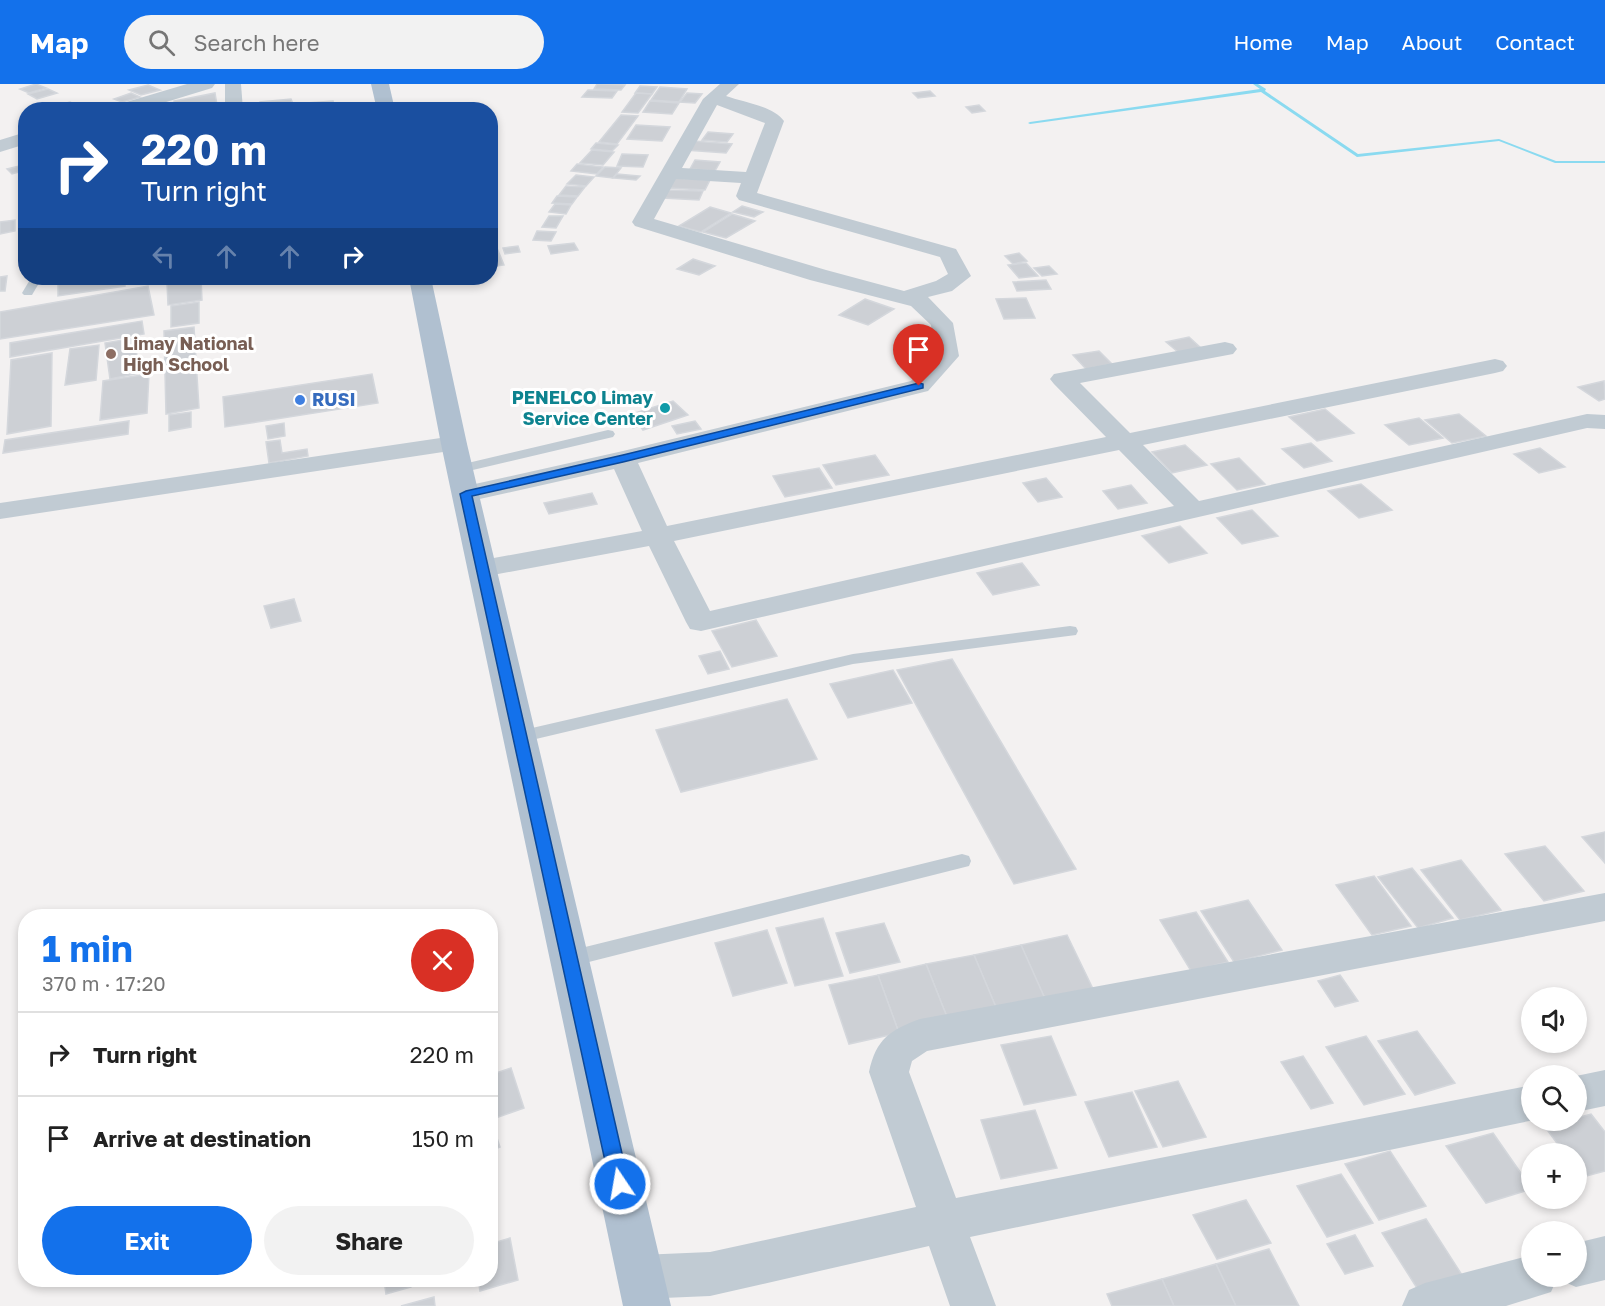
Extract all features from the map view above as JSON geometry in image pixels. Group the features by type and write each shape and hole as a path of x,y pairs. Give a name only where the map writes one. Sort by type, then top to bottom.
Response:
{"main road":[{"path":"380,84 384,102"},
{"path":"421,285 519,737 644,1291"}],"street":[{"path":"146,102 206,84"},
{"path":"233,84 234,102"},
{"path":"0,511 460,469 623,459 919,386 947,356 942,323 919,301 818,275 642,222 722,91 775,121 746,196 949,253 960,276 944,286 906,297"},
{"path":"0,146 18,140"},
{"path":"670,173 753,178"},
{"path":"1194,511 1062,379 1225,349"},
{"path":"482,568 658,536 1495,366"},
{"path":"623,459 701,622 1587,421 1605,422"},
{"path":"973,1306 889,1072 892,1054 903,1044 920,1036 1605,907"},
{"path":"1587,1092 1605,1088"},
{"path":"644,1291 942,1222 1521,1105"},
{"path":"1587,1262 1605,1258"},
{"path":"1425,1306 1521,1280"}],"lane":[{"path":"28,293 32,285"},
{"path":"460,469 608,434"},
{"path":"519,737 853,659 1070,631"},
{"path":"569,959 962,861"}],"building":[{"path":"36,84 46,88 29,93 20,89"},
{"path":"597,84 625,85 621,90 594,89"},
{"path":"148,85 160,90 141,95 129,90"},
{"path":"640,86 657,87 652,94 635,93"},
{"path":"660,87 687,89 679,102 651,100"},
{"path":"48,89 57,93 37,99 28,94"},
{"path":"588,90 617,91 612,98 582,97"},
{"path":"930,91 935,96 918,98 913,93"},
{"path":"131,93 140,97 122,102 114,99"},
{"path":"215,93 216,102 174,102"},
{"path":"636,93 652,94 638,113 622,112"},
{"path":"687,93 702,94 695,103 680,102"},
{"path":"291,99 292,102 260,102"},
{"path":"650,101 679,103 672,114 643,112"},
{"path":"979,105 985,111 972,113 966,107"},
{"path":"621,115 638,116 617,144 599,142"},
{"path":"636,125 670,127 662,141 627,139"},
{"path":"708,132 733,134 727,142 702,140"},
{"path":"693,141 732,144 726,153 686,150"},
{"path":"596,143 618,145 612,151 591,149"},
{"path":"592,150 614,152 603,165 580,163"},
{"path":"622,154 648,155 643,167 617,166"},
{"path":"695,160 720,162 715,171 690,169"},
{"path":"577,164 603,167 597,174 571,171"},
{"path":"18,166 18,172 12,174 7,169"},
{"path":"605,167 621,168 613,178 596,176"},
{"path":"617,174 640,176 636,180 613,178"},
{"path":"576,175 594,177 586,186 567,184"},
{"path":"674,178 710,180 705,190 668,188"},
{"path":"566,186 585,187 578,196 559,195"},
{"path":"667,190 703,191 699,200 663,198"},
{"path":"557,196 577,197 572,204 552,203"},
{"path":"555,204 571,205 566,214 549,212"},
{"path":"742,206 763,212 754,217 733,212"},
{"path":"710,207 731,213 701,232 679,226"},
{"path":"732,214 755,221 726,238 703,232"},
{"path":"549,216 563,216 556,228 542,227"},
{"path":"15,220 15,231 0,234 0,222"},
{"path":"537,231 556,232 551,241 533,240"},
{"path":"574,243 578,250 551,254 548,246"},
{"path":"518,246 520,252 505,254 503,248"},
{"path":"498,250 504,265 498,266"},
{"path":"1019,253 1027,261 1013,264 1005,256"},
{"path":"693,259 715,266 699,275 677,269"},
{"path":"1026,263 1038,276 1019,278 1008,265"},
{"path":"1049,266 1057,274 1042,276 1034,268"},
{"path":"7,276 5,291 0,291 0,277"},
{"path":"1046,280 1051,289 1017,291 1013,282"},
{"path":"58,285 125,285 125,286 58,296"},
{"path":"167,285 201,285 202,300 168,305"},
{"path":"148,286 154,315 0,339 0,312"},
{"path":"1026,298 1035,318 1004,319 996,299"},
{"path":"865,299 894,309 868,325 839,315"},
{"path":"199,302 199,323 171,327 171,306"},
{"path":"142,321 144,334 10,357 10,343"},
{"path":"194,327 199,408 166,414 164,331"},
{"path":"1189,337 1201,348 1178,352 1166,342"},
{"path":"134,338 140,373 110,379 105,343"},
{"path":"99,345 96,380 65,385 70,349"},
{"path":"1099,351 1112,364 1086,369 1073,355"},
{"path":"52,353 51,426 7,434 11,360"},
{"path":"149,374 147,413 100,420 103,381"},
{"name":"RUSI","path":"372,374 378,403 225,427 223,397"},
{"path":"1604,381 1605,399 1599,401 1578,387"},
{"name":"PENELCO Limay Service Center","path":"673,401 688,415 643,430 640,426 633,428 622,417"},
{"path":"1325,409 1354,433 1317,441 1289,417"},
{"path":"191,412 191,427 169,431 169,415"},
{"path":"1459,414 1486,436 1452,443 1425,420"},
{"path":"1419,418 1443,438 1409,445 1385,425"},
{"path":"129,421 128,434 3,453 5,440"},
{"path":"695,421 701,429 677,434 672,426"},
{"path":"284,423 285,436 268,439 266,426"},
{"path":"280,440 282,453 307,449 308,456 269,463 266,442"},
{"path":"1311,443 1332,461 1304,468 1282,449"},
{"path":"1185,445 1207,465 1172,473 1152,452"},
{"path":"1540,448 1565,467 1539,473 1514,454"},
{"path":"875,455 889,475 836,485 823,465"},
{"path":"1239,458 1265,484 1237,490 1211,464"},
{"path":"819,468 832,488 785,497 773,476"},
{"path":"1046,478 1062,497 1038,502 1023,483"},
{"path":"1361,484 1392,510 1359,518 1328,491"},
{"path":"1131,485 1147,503 1118,509 1103,491"},
{"path":"592,493 597,504 549,514 544,503"},
{"path":"1252,510 1278,536 1242,544 1217,518"},
{"path":"1180,526 1207,553 1169,563 1142,536"},
{"path":"1022,563 1039,585 993,595 977,573"},
{"path":"294,599 301,621 271,628 264,606"},
{"path":"756,620 777,656 732,667 712,631"},
{"path":"720,651 729,669 708,674 699,656"},
{"path":"952,659 1076,869 1014,884 897,670"},
{"path":"893,670 912,703 848,718 830,684"},
{"path":"787,699 817,759 681,792 656,730"},
{"path":"1605,832 1605,863 1582,837"},
{"path":"1545,846 1584,891 1544,901 1505,854"},
{"path":"1461,860 1501,910 1460,920 1421,870"},
{"path":"1412,868 1453,918 1418,928 1378,877"},
{"path":"1374,876 1411,926 1372,935 1336,885"},
{"path":"1248,900 1282,950 1234,962 1201,911"},
{"path":"1196,912 1228,962 1191,971 1160,920"},
{"path":"823,918 843,976 795,986 776,928"},
{"path":"884,923 900,962 850,973 836,933"},
{"path":"767,930 787,983 733,996 715,943"},
{"path":"1067,935 1094,991 1046,1001 1021,945"},
{"path":"1021,945 1046,1001 998,1012 974,955"},
{"path":"974,955 998,1012 949,1022 926,964"},
{"path":"926,964 949,1022 899,1033 878,975"},
{"path":"878,975 899,1033 849,1044 829,985"},
{"path":"1340,975 1358,1001 1335,1007 1318,981"},
{"path":"1417,1031 1455,1083 1415,1095 1378,1041"},
{"path":"1051,1036 1076,1095 1024,1105 1001,1045"},
{"path":"1366,1036 1405,1094 1364,1105 1326,1047"},
{"path":"1303,1056 1333,1103 1311,1109 1281,1062"},
{"path":"511,1068 524,1108 498,1117 498,1072"},
{"path":"1178,1081 1206,1137 1163,1147 1135,1091"},
{"path":"1132,1092 1157,1147 1109,1157 1085,1102"},
{"path":"1035,1110 1057,1168 1001,1179 981,1120"},
{"path":"1591,1114 1605,1132 1605,1171 1587,1176 1587,1143 1557,1143 1548,1131 1587,1131 1587,1115"},
{"path":"1493,1133 1521,1173 1521,1192 1486,1203 1446,1146"},
{"path":"1390,1151 1426,1206 1379,1220 1345,1164"},
{"path":"1341,1174 1373,1223 1327,1237 1297,1186"},
{"path":"1246,1200 1271,1243 1217,1259 1193,1215"},
{"path":"1426,1219 1462,1275 1417,1288 1382,1233"},
{"path":"1355,1235 1373,1266 1345,1274 1327,1244"},
{"path":"510,1238 518,1280 498,1286 498,1242"},
{"path":"1269,1249 1299,1306 1236,1306 1216,1264"},
{"path":"1216,1264 1236,1306 1174,1306 1162,1279"},
{"path":"1162,1279 1174,1306 1112,1306 1107,1294"},
{"path":"385,1287 411,1287 386,1294"},
{"path":"479,1287 494,1287 480,1291"},
{"path":"434,1297 435,1306 401,1306"}],"waterway":[{"path":"1255,84 1264,90 1262,90"},
{"path":"1030,123 1262,90"},
{"path":"1262,90 1357,156 1499,140 1555,162 1605,162"}],"place":[{"name":"Limay National High School","path":"111,354"},
{"name":"RUSI","path":"300,400"},
{"name":"PENELCO Limay Service Center","path":"665,408"}],"route":[{"path":"620,1184 466,494 623,459 919,386"}]}
